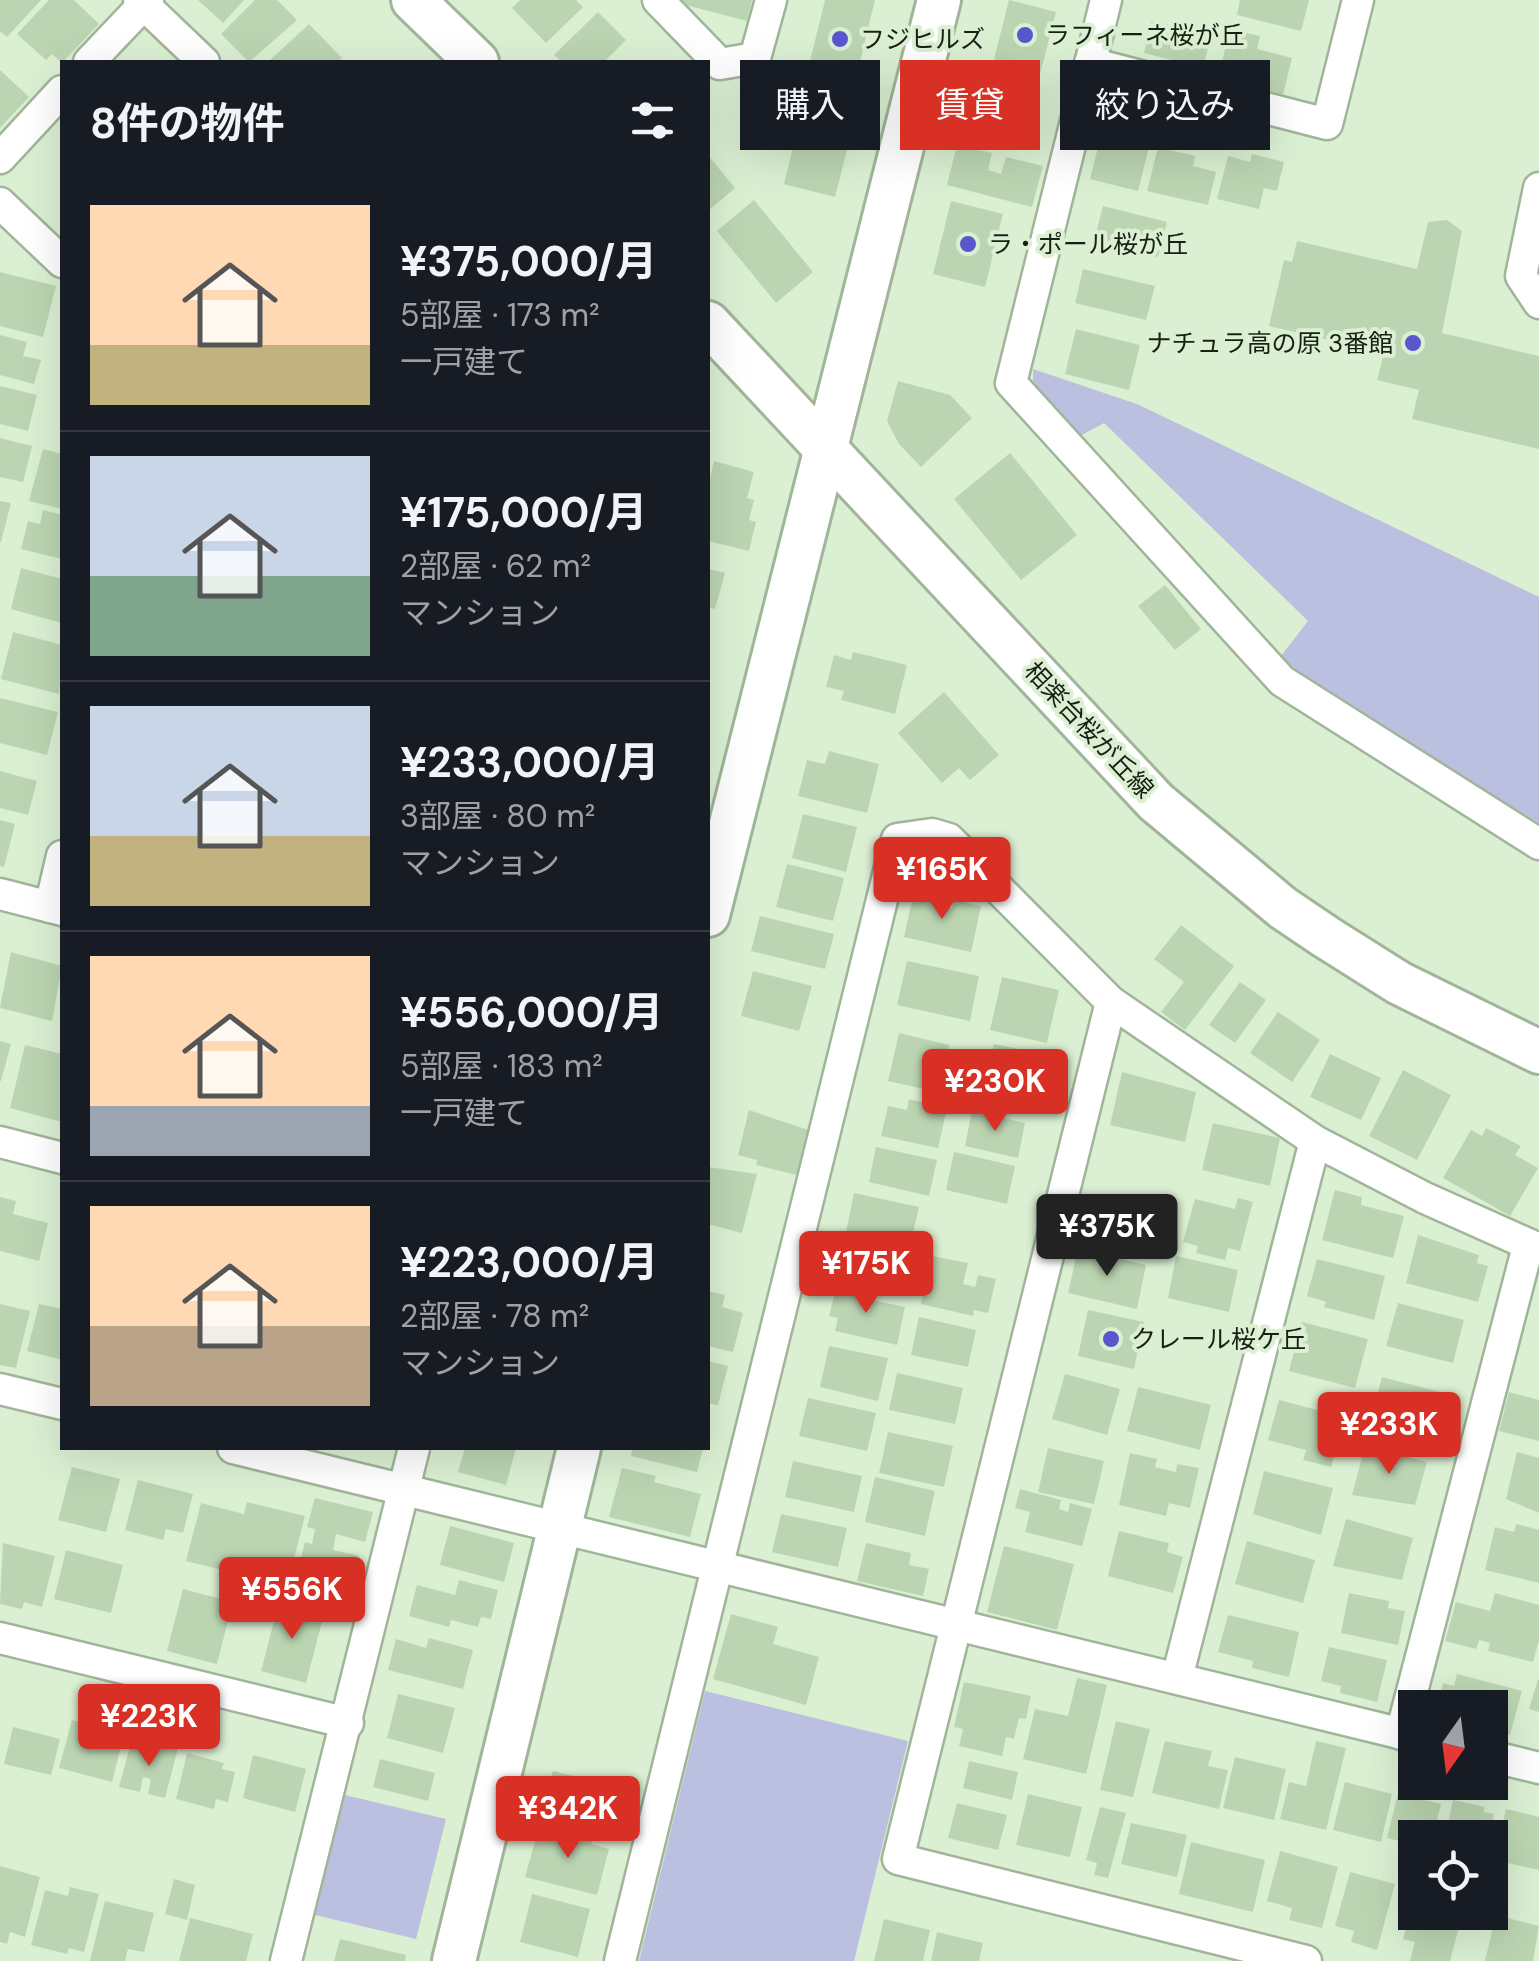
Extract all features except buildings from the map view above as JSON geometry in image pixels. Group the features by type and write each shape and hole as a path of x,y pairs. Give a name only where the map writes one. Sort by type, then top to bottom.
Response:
{"street":[{"path":"413,0 475,60"},
{"path":"658,0 720,64 755,58 770,0"},
{"path":"710,907 938,0"},
{"path":"1091,60 1106,0"},
{"path":"1270,110 1327,124 1358,0"},
{"path":"91,60 144,1 202,60"},
{"path":"0,158 60,93"},
{"path":"1069,150 1011,383 1282,682 1539,844"},
{"path":"1539,188 1521,276 1539,302"},
{"path":"0,203 60,260"},
{"name":"相楽台桜が丘線","path":"710,325 1156,802 1283,908 1399,982 1539,1052"},
{"path":"620,1961 897,838 932,834 949,838 1111,1002 1315,1141 1533,1248 1420,1690"},
{"path":"0,894 56,908 60,873"},
{"path":"1111,1002 898,1859 1306,1961"},
{"path":"1178,1678 1315,1141"},
{"path":"0,1142 60,1157"},
{"path":"0,1389 60,1404"},
{"path":"242,1450 1398,1733"},
{"path":"286,1961 414,1450"},
{"path":"454,1961 579,1450"},
{"path":"0,1638 348,1722"},
{"path":"1508,1760 1539,1768"}],"shaded area":[{"path":"1033,369 1137,404 1539,597 1539,823 1307,680 1281,656 1308,621 1104,423 1078,437 1033,387"},
{"path":"705,1691 908,1741 854,1961 639,1961"},
{"path":"345,1795 446,1819 416,1939 315,1915"}],"place":[{"name":"ラフィーネ桜が丘","path":"1025,35"},
{"name":"フジヒルズ","path":"840,39"},
{"name":"ラ・ポール桜が丘","path":"968,244"},
{"name":"ナチュラ高の原 3番館","path":"1413,343"},
{"name":"クレール桜ケ丘","path":"1111,1339"}]}
